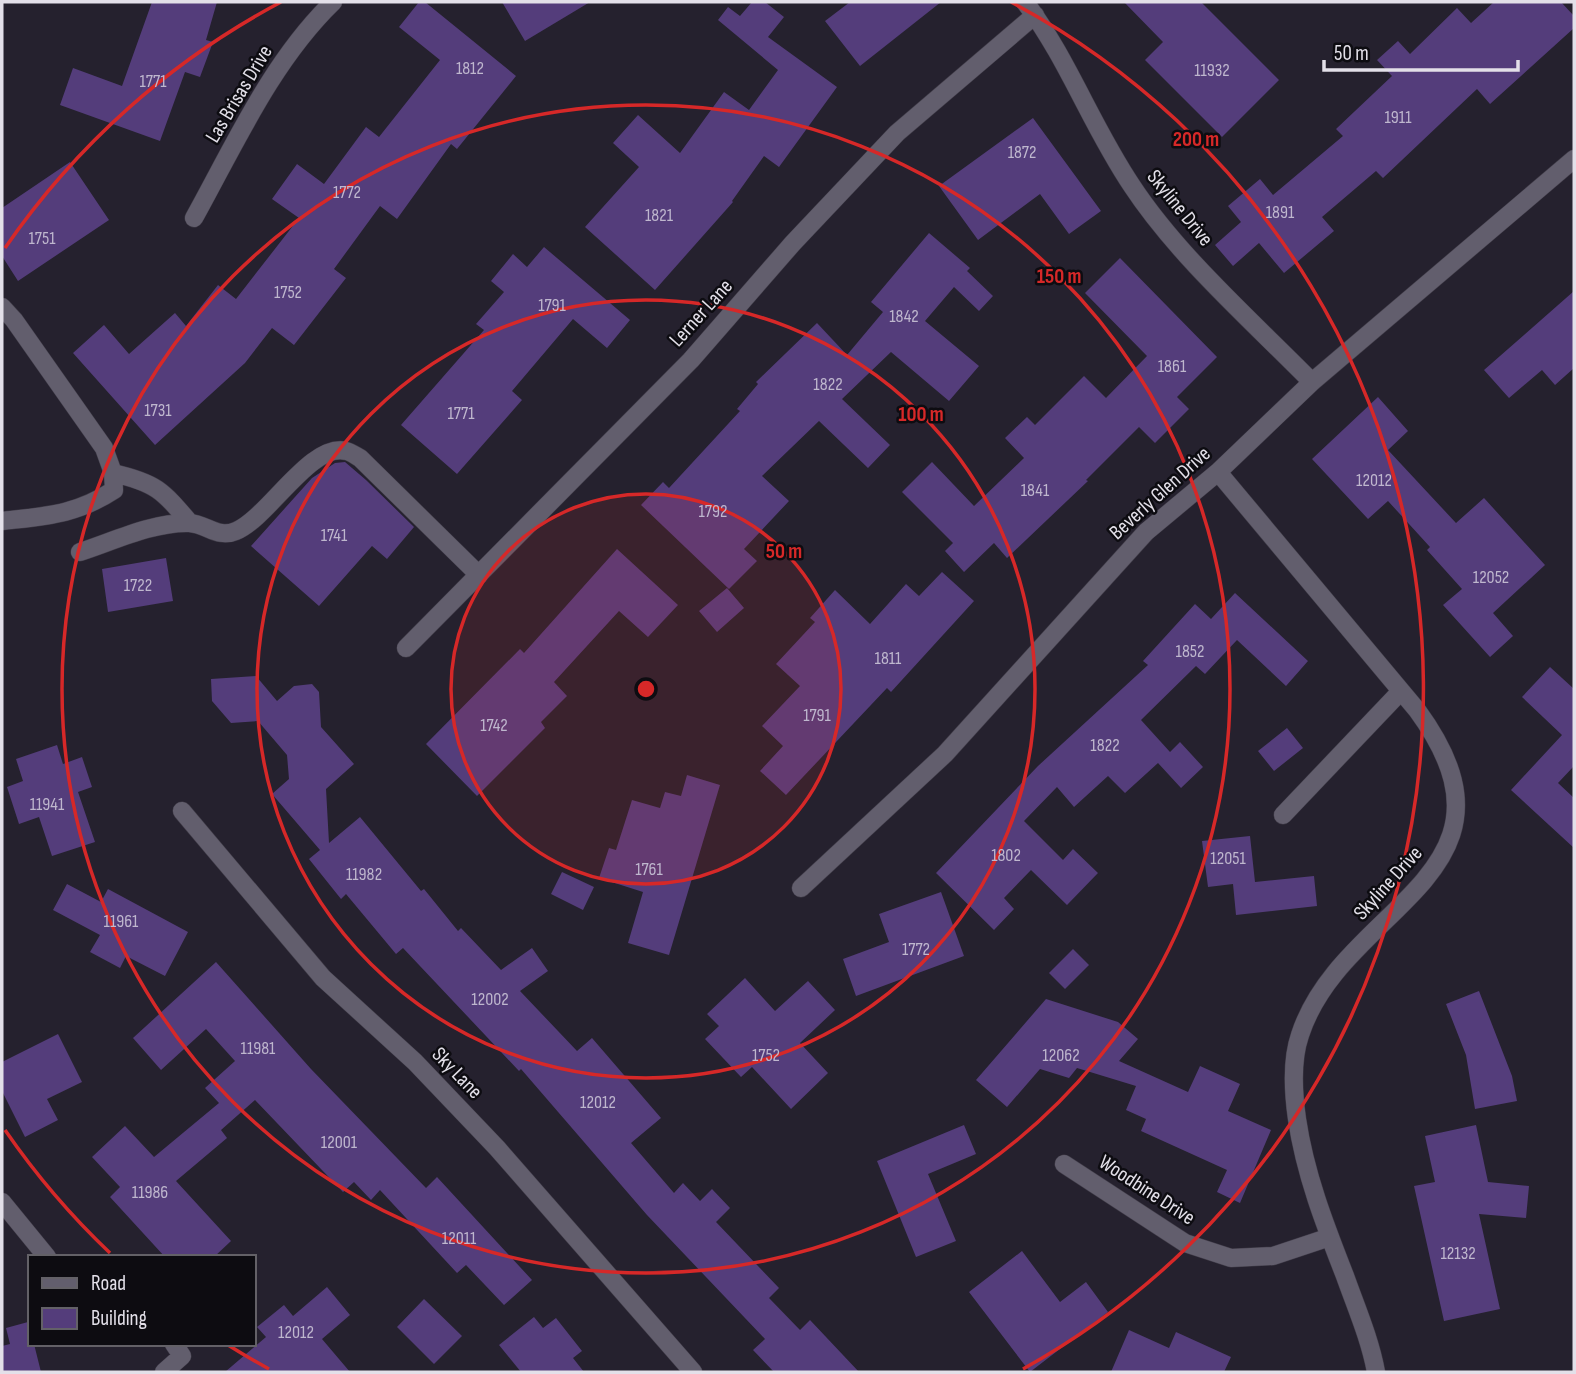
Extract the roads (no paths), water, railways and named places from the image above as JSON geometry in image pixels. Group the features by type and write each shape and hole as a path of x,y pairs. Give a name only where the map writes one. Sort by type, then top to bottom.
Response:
{"street":[{"name":"Las Brisas Drive","path":"194,218 279,66 333,2"},
{"name":"Skyline Drive","path":"1030,8 1133,188 1164,228 1209,278 1312,382"},
{"name":"Lerner Lane","path":"407,648 691,360 793,243 897,133 1030,8"},
{"name":"Beverly Glen Drive","path":"801,888 946,754 1146,532 1218,472 1312,382 1574,159"},
{"path":"2,307 14,320 104,448 113,473 114,490 92,505 45,517 2,521"},
{"path":"80,552 159,527 190,523 220,534 235,532 251,521 322,454 345,451 360,458 479,575"},
{"name":"Skyline Drive","path":"1218,472 1436,736 1449,765 1455,796 1455,825 1446,850 1428,877 1338,970 1314,1004 1300,1034 1294,1064 1296,1111 1311,1184 1359,1314 1376,1372"},
{"path":"113,473 140,479 164,492 190,523"},
{"path":"1283,815 1401,691"},
{"name":"Sky Lane","path":"182,811 323,978 415,1062 488,1139 693,1372"},
{"name":"Woodbine Drive","path":"1064,1164 1185,1243 1231,1258 1273,1256 1329,1237"},
{"path":"2,1202 45,1255"},
{"path":"164,1372 183,1356 176,1346"}]}
